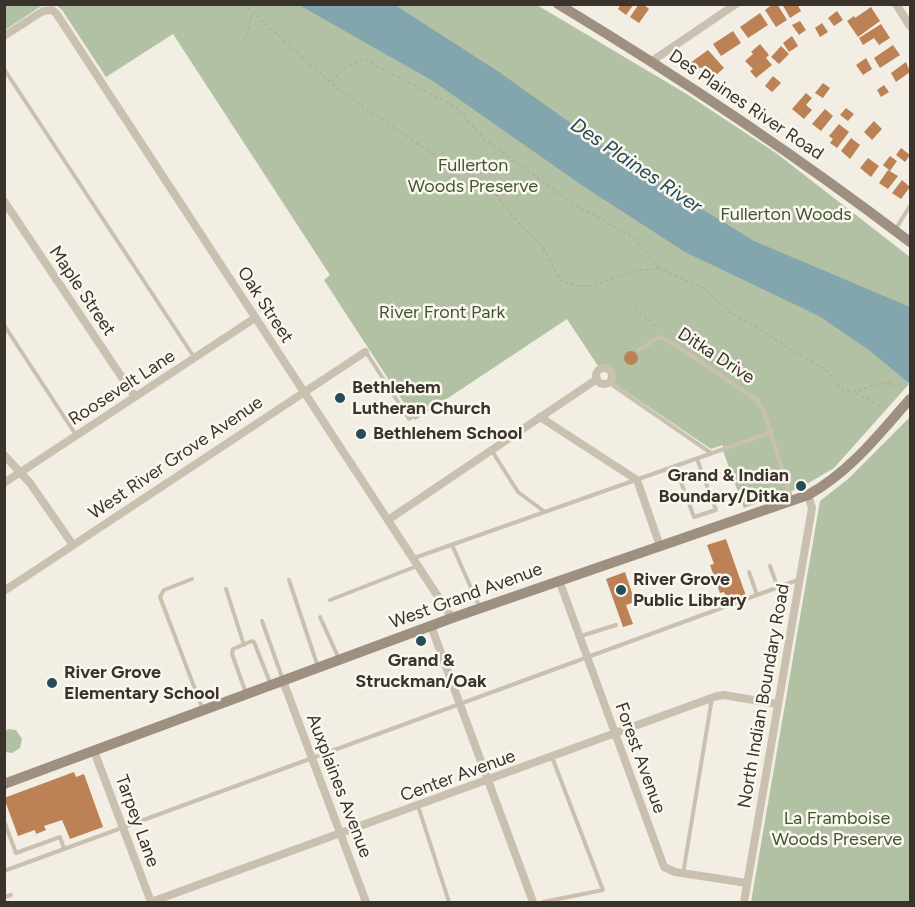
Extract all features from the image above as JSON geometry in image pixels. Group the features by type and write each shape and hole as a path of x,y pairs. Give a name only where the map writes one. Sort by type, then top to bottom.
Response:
{"main road":[{"name":"Des Plaines River Road","path":"558,4 652,61 835,185 910,242"},
{"name":"West Grand Avenue","path":"4,784 452,618 808,495 835,478 851,464 910,399"}],"street":[{"path":"896,4 910,26"},
{"path":"652,61 730,6"},
{"name":"Oak Street","path":"4,36 38,14 52,10 56,13 452,618"},
{"name":"Maple Street","path":"4,201 135,397"},
{"name":"Roosevelt Lane","path":"4,483 255,318"},
{"name":"West River Grove Avenue","path":"4,591 366,352"},
{"path":"606,368 612,373 608,382 600,383 597,379 598,370 606,368"},
{"path":"388,520 597,379"},
{"path":"540,417 637,480 660,546"},
{"path":"4,455 21,472 73,545"},
{"name":"North Indian Boundary Road","path":"744,903 812,508 808,495"},
{"name":"Forest Avenue","path":"560,580 664,867 683,874 747,883"},
{"path":"431,626 533,903"},
{"name":"Auxplaines Avenue","path":"283,681 366,903"},
{"name":"Center Avenue","path":"151,903 712,698 724,695 777,704"},
{"name":"Tarpey Lane","path":"94,751 151,903"}],"lane":[{"path":"4,69 195,358"},
{"path":"895,230 910,206"},
{"path":"4,325 77,435"},
{"name":"Ditka Drive","path":"639,350 659,337 675,345 757,400 764,409 792,501"},
{"path":"366,352 409,419 433,403"},
{"path":"608,382 712,453"},
{"path":"330,600 452,545 771,432"},
{"path":"492,450 518,492 546,512"},
{"path":"675,466 694,517 716,510 697,459"},
{"path":"452,545 480,608"},
{"path":"770,566 778,588"},
{"path":"749,572 757,595"},
{"path":"192,579 164,590 160,597 203,711"},
{"path":"289,580 319,668"},
{"path":"4,871 799,580"},
{"path":"226,589 244,645"},
{"path":"320,617 339,660"},
{"path":"262,621 283,681"},
{"path":"580,636 616,625"},
{"path":"247,694 232,649 254,642 272,685"},
{"path":"683,874 712,698"},
{"path":"543,903 603,890 552,757"},
{"path":"418,806 448,903"},
{"path":"4,821 16,853 60,837 64,849"},
{"path":"4,897 11,895"}],"path":[{"path":"243,4 332,83 444,162 487,183 513,217 542,246 561,280 577,286 593,286 635,270 660,268"},
{"path":"244,41 252,13"},
{"path":"332,83 344,68 363,59 434,95 456,108 484,139 575,205 634,238 660,268 702,287 730,312 826,370 843,390 854,392 884,408"},
{"path":"593,286 595,292"},
{"path":"634,309 648,319 654,327"},
{"path":"854,392 880,383 889,383 895,387"},
{"path":"903,426 910,430"}],"green space":[{"path":"5,4 43,4 43,5 5,30"},
{"name":"Fullerton Woods Preserve","path":"56,5 537,5 685,93 776,153 910,257 910,378 907,382 909,384 834,468 800,488 744,508 723,451 723,445 711,449 613,383 616,377 613,368 606,364 598,366 567,319 415,420 324,280 330,275 173,34 106,77 62,10"},
{"name":"La Framboise Woods Preserve","path":"910,417 910,902 751,902 820,501 848,479"},
{"path":"8,729 16,730 22,739 20,748 12,753 5,752 5,732"}],"water":[{"path":"299,5 395,5 499,72 590,137 754,241 910,307 910,384 869,350 819,316 685,252 583,186 433,81"}],"building":[{"path":"621,4 634,4 626,15 618,9"},
{"path":"639,4 649,9 639,23 630,17"},
{"path":"777,4 787,20 776,27 765,10"},
{"path":"782,4 797,4 801,11 790,18"},
{"path":"871,7 880,21 858,37 847,21"},
{"path":"837,11 843,20 834,26 828,18"},
{"path":"760,13 768,25 748,38 740,27"},
{"path":"800,21 806,30 799,35 792,25"},
{"path":"822,23 828,32 820,37 815,28"},
{"path":"881,24 890,38 879,45 874,38 863,45 859,38"},
{"path":"733,31 741,43 721,56 713,44"},
{"path":"792,36 798,46 789,52 783,43"},
{"path":"760,44 769,55 766,58 772,65 756,78 750,71 753,69 745,61"},
{"path":"893,45 900,55 880,68 874,58"},
{"path":"781,46 789,54 779,64 771,57"},
{"path":"708,50 724,68 714,77 701,67 697,71 690,63"},
{"path":"866,58 872,69 863,75 856,65"},
{"path":"906,62 910,72 896,82 891,73"},
{"path":"773,76 781,83 772,92 765,86"},
{"path":"823,83 830,88 823,98 815,93"},
{"path":"884,85 889,92 881,97 877,90"},
{"path":"806,93 812,98 806,105 812,110 804,119 792,109"},
{"path":"846,108 854,114 848,121 840,115"},
{"path":"825,109 833,116 821,131 812,124"},
{"path":"874,121 882,129 872,140 864,132"},
{"path":"839,124 849,132 837,148 830,143 833,139 829,136"},
{"path":"851,138 860,145 850,159 841,151"},
{"path":"901,148 910,155 905,162 896,155"},
{"path":"890,156 897,161 890,171 883,165"},
{"path":"868,158 879,166 871,177 860,168"},
{"path":"888,170 898,176 888,189 879,183"},
{"path":"902,180 910,187 901,199 892,193"},
{"path":"631,351 636,353 638,358 636,363 631,365 626,363 624,358 626,353"},
{"path":"726,539 746,596 727,602 724,592 720,593 710,565 714,564 707,545"},
{"name":"River Grove Public Library","path":"625,572 635,602 626,605 633,624 623,627 606,579"},
{"path":"74,772 76,777 84,774 103,827 70,839 62,820 44,826 46,830 36,834 35,830 18,836 4,798"}],"place":[{"name":"Bethlehem Lutheran Church","path":"340,398"},
{"name":"Bethlehem School","path":"361,434"},
{"name":"Grand & Indian Boundary/Ditka","path":"801,486"},
{"name":"River Grove Public Library","path":"621,590"},
{"name":"Grand & Struckman/Oak","path":"421,641"},
{"name":"River Grove Elementary School","path":"52,683"}],"water label":[{"name":"Des Plaines River","path":"636,166"}],"park label":[{"name":"Fullerton Woods","path":"786,215"},
{"name":"River Front Park","path":"442,313"}]}
